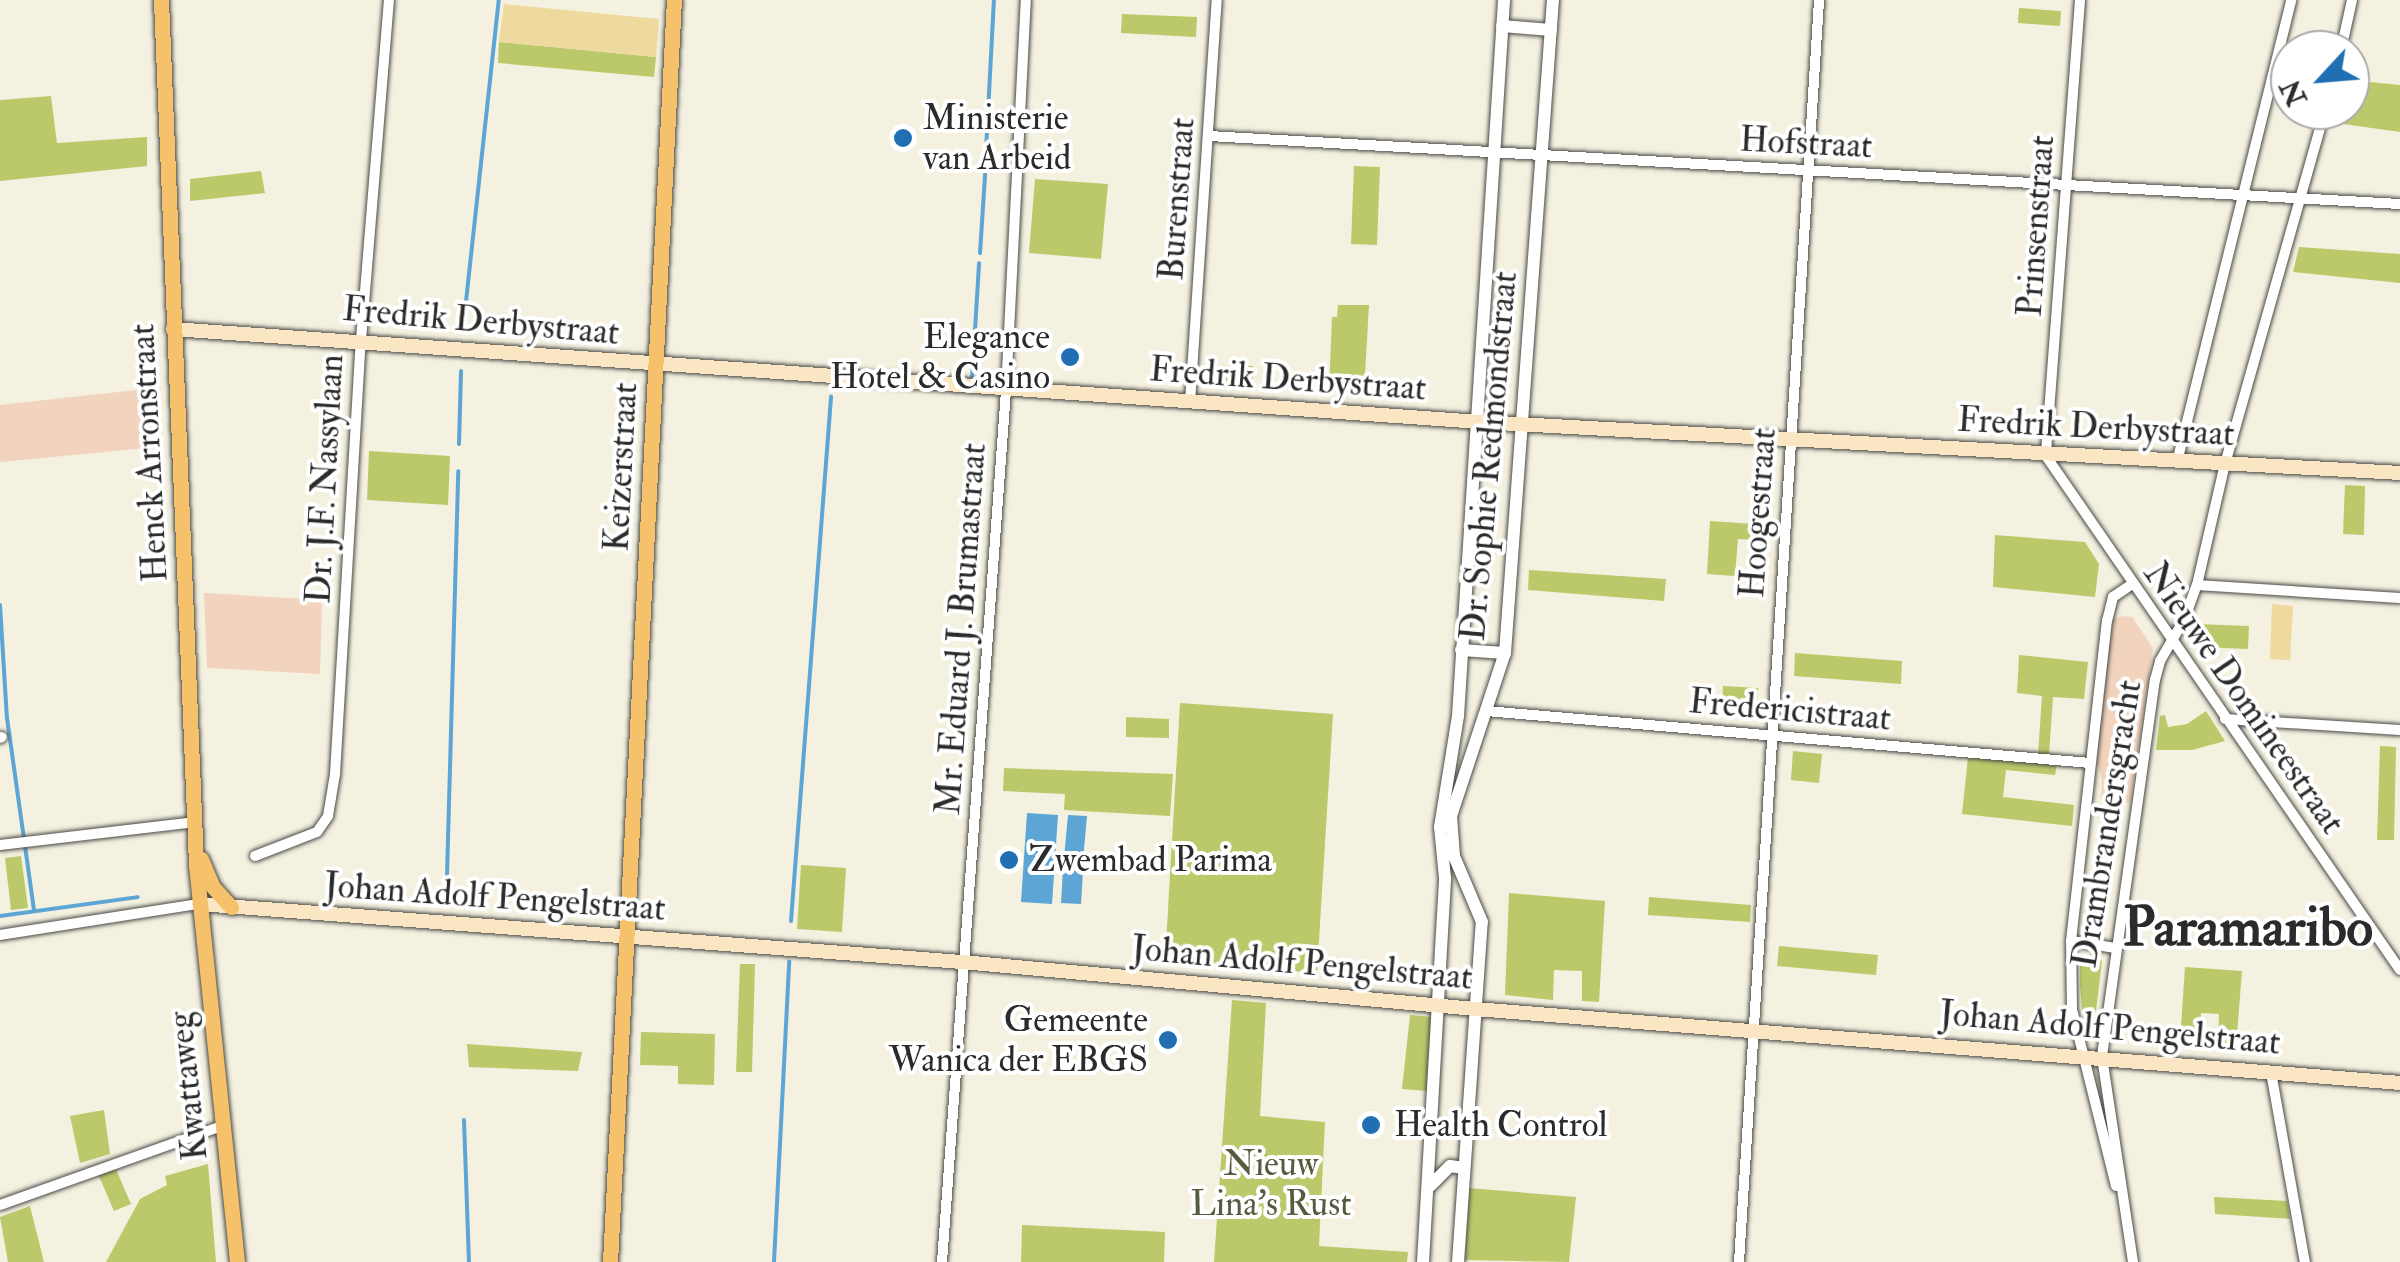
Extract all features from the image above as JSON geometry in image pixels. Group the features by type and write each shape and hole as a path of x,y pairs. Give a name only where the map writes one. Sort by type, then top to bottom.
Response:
{"main road":[{"name":"Henck Arronstraat","path":"162,0 199,904"},
{"name":"Keizerstraat","path":"610,1262 674,0"},
{"name":"Fredrik Derbystraat","path":"174,329 1524,425 2400,473"},
{"path":"196,845 214,887 231,907"},
{"name":"Johan Adolf Pengelstraat","path":"199,904 962,962 1475,1009 2102,1056 2400,1083"},
{"name":"Kwattaweg","path":"199,904 238,1262"}],"street":[{"name":"Dr. J.F. Nassylaan","path":"256,856 317,832 328,816 335,774 361,340 388,0"},
{"name":"Mr. Eduard J. Brumastraat","path":"942,1262 1006,391 1026,0"},
{"name":"Burenstraat","path":"1190,402 1217,0"},
{"name":"Dr. Sophie Redmondstraat","path":"1458,1262 1482,922 1454,856 1451,816 1458,765 1461,650 1480,422 1504,0"},
{"name":"Dr. Sophie Redmondstraat","path":"1424,1262 1445,878 1440,827 1458,765 1486,712 1504,653 1553,0"},
{"name":"Hoogestraat","path":"1739,1262 1820,0"},
{"name":"Prinsenstraat","path":"2046,456 2080,0"},
{"path":"2177,462 2290,0"},
{"path":"2345,30 2352,0"},
{"path":"1502,26 1551,30"},
{"name":"Drambrandersgracht","path":"2133,1262 2102,1056 2156,680 2169,640 2184,620 2197,585 2225,464 2319,130"},
{"name":"Hofstraat","path":"1209,136 2400,204"},
{"name":"Nieuwe Domineestraat","path":"2046,456 2131,585 2400,970"},
{"name":"Drambrandersgracht","path":"2124,1210 2105,1153 2072,1009 2071,942 2107,621 2113,597 2131,585"},
{"path":"2197,585 2400,598"},
{"path":"1461,650 1504,653"},
{"name":"Fredericistraat","path":"1486,712 2090,763"},
{"path":"2225,720 2400,730"},
{"path":"6,844 196,822"},
{"path":"0,935 199,904"},
{"path":"2071,942 2115,948"},
{"path":"2271,1072 2306,1262"},
{"path":"0,1205 222,1126"},
{"path":"1429,1188 1450,1166 1464,1168"}],"shaded area":[{"path":"154,388 157,447 0,462 0,405"},
{"path":"204,593 322,600 320,674 207,668"},
{"path":"2132,617 2153,648 2130,803 2101,799 2102,780 2095,757 2111,619"}],"green space":[{"path":"2019,8 2061,11 2060,26 2018,23"},
{"path":"1122,14 1197,17 1196,37 1121,33"},
{"path":"499,42 656,57 654,77 498,63"},
{"path":"2370,82 2400,85 2400,132 2370,128"},
{"path":"51,96 57,143 147,137 147,166 0,181 0,100"},
{"path":"1354,166 1380,167 1377,245 1351,244"},
{"path":"261,171 265,193 190,201 190,179"},
{"path":"1035,179 1108,184 1101,259 1029,253"},
{"path":"2299,247 2400,254 2400,283 2293,272"},
{"path":"1338,305 1369,305 1364,393 1329,392 1332,317 1337,317"},
{"path":"1219,365 1253,366 1253,385 1218,383"},
{"path":"369,451 450,456 448,505 367,500"},
{"path":"2345,485 2365,486 2364,535 2343,534"},
{"path":"1710,521 1769,525 1769,541 1738,539 1735,576 1707,574"},
{"path":"1995,535 2085,542 2099,564 2095,597 1993,587"},
{"path":"1529,570 1666,579 1664,601 1528,590"},
{"path":"2196,624 2249,626 2248,649 2195,647"},
{"path":"1795,653 1902,661 1901,684 1794,676"},
{"path":"2019,655 2088,662 2084,699 2053,697 2049,755 2038,754 2042,696 2017,693"},
{"path":"1723,686 1758,688 1756,719 1722,715"},
{"path":"1180,703 1333,714 1317,973 1165,961"},
{"path":"2206,711 2225,741 2192,750 2156,750 2160,716 2165,715 2168,727 2187,724"},
{"path":"1126,717 1169,719 1169,738 1126,737"},
{"path":"2380,746 2396,747 2394,840 2377,840"},
{"path":"1793,751 1822,754 1819,783 1791,780"},
{"path":"1968,757 2057,764 2055,775 2006,770 2003,797 2074,805 2072,826 1962,814"},
{"path":"1004,768 1173,774 1170,816 1064,810 1065,794 1003,791"},
{"path":"21,856 28,908 11,910 5,858"},
{"path":"801,865 846,868 842,932 797,929"},
{"path":"1509,893 1605,901 1599,1002 1582,1001 1582,971 1554,970 1553,1000 1505,995"},
{"path":"1649,897 1751,905 1750,922 1648,915"},
{"path":"1779,946 1878,955 1876,975 1777,966"},
{"path":"2092,953 2102,961 2093,1036 2083,1022 2080,985 2080,961"},
{"path":"740,964 755,964 752,1072 736,1072"},
{"path":"2185,967 2242,971 2236,1047 2218,1046 2219,1014 2201,1013 2199,1042 2180,1041"},
{"name":"Nieuw Lina's Rust","path":"1232,1000 1266,1003 1260,1116 1325,1122 1319,1246 1408,1252 1407,1262 1214,1262"},
{"path":"1410,1015 1432,1017 1427,1091 1402,1089"},
{"path":"641,1032 715,1034 714,1085 678,1084 678,1066 640,1065"},
{"path":"467,1044 582,1052 578,1071 469,1067"},
{"path":"104,1110 110,1154 80,1163 70,1116"},
{"path":"208,1164 216,1262 106,1262 140,1199 167,1185 165,1176"},
{"path":"115,1167 131,1204 114,1211 98,1174"},
{"path":"1469,1188 1576,1197 1569,1262 1465,1260"},
{"path":"2214,1197 2287,1201 2290,1219 2215,1214"},
{"path":"30,1206 44,1262 8,1262 0,1217"},
{"path":"1022,1225 1165,1232 1164,1262 1021,1262"}],"sand":[{"path":"504,4 659,19 656,57 499,42"},
{"path":"2272,604 2293,606 2290,660 2270,659"}],"water":[{"path":"1027,813 1058,815 1052,904 1021,902"},
{"path":"1068,815 1087,816 1083,860 1064,858"},
{"path":"1063,870 1083,871 1081,904 1061,903"}],"waterway":[{"path":"463,329 499,0"},
{"path":"986,151 994,0"},
{"path":"980,253 986,160"},
{"path":"972,379 979,263"},
{"path":"459,444 461,371"},
{"path":"791,921 831,397"},
{"path":"447,875 458,471"},
{"path":"0,605 7,718 34,911"},
{"path":"0,916 138,897"},
{"path":"774,1262 789,961"},
{"path":"464,1120 469,1262"}],"place":[{"name":"Ministerie van Arbeid","path":"903,138"},
{"name":"Elegance Hotel & Casino","path":"1070,357"},
{"name":"Zwembad Parima","path":"1009,860"},
{"name":"Gemeente Wanica der EBGS","path":"1168,1040"},
{"name":"Health Control","path":"1371,1125"}],"district":[{"name":"Paramaribo","path":"2248,928"}]}
